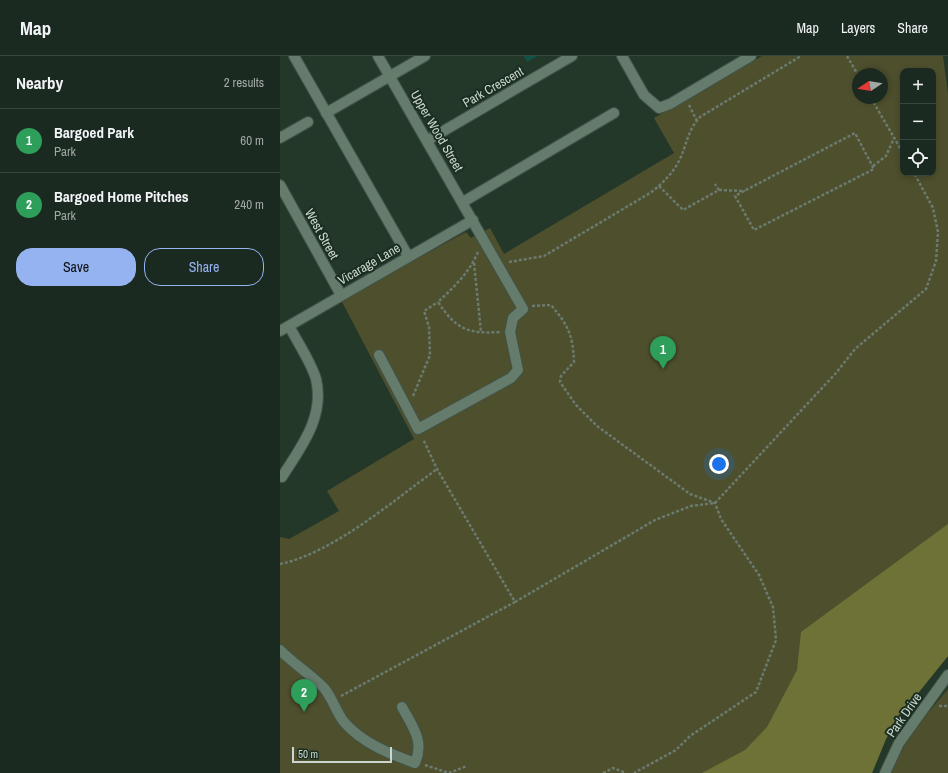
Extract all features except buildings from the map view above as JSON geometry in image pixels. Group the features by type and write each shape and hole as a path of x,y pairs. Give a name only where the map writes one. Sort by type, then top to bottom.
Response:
{"street":[{"path":"294,56 408,256"},
{"name":"Upper Wood Street","path":"378,56 428,140 523,309"},
{"path":"326,113 426,56"},
{"name":"Park Crescent","path":"428,140 572,56"},
{"path":"622,56 644,95 659,108 684,96 751,56"},
{"path":"463,202 614,113"},
{"path":"280,138 308,122"},
{"name":"West Street","path":"280,185 341,295"},
{"name":"Vicarage Lane","path":"285,329 408,256 473,220"},
{"path":"379,355 418,429 511,378 518,370 510,332 513,318 523,309"},
{"path":"282,477 303,443 317,413 318,394 315,377 285,329"},
{"path":"280,650 323,688 333,700 344,721 363,739 392,754 415,763 420,753 418,737 402,707"},
{"name":"Park Drive","path":"885,773 899,743 948,675"}],"path":[{"path":"499,264 544,256 644,197 664,182 679,161 691,127 700,117 802,56"},
{"path":"847,56 854,68"},
{"path":"684,96 697,121"},
{"path":"874,104 900,148"},
{"path":"873,166 855,133 736,196 754,230 874,169 873,166 886,156 894,138"},
{"path":"333,700 515,602 655,520 691,506 715,503 836,373 855,349 926,288 936,261 938,232 933,208 916,176"},
{"path":"715,184 719,190"},
{"path":"659,186 683,210 719,190 744,191"},
{"path":"412,401 415,389 430,355 429,327 424,311 438,302 459,283 474,262 478,252 488,246"},
{"path":"474,262 481,332"},
{"path":"438,302 447,316 456,324 470,332 510,332"},
{"path":"523,309 535,306 551,305 566,324 574,348 574,362 562,376 560,382 576,405 597,426 690,494 715,503 721,519 759,576 773,607 776,640 756,692 690,736 676,750 634,773"},
{"path":"418,429 438,469 515,602"},
{"path":"280,564 292,562 335,542 438,469"},
{"path":"415,763 438,768 450,773 468,766"},
{"path":"603,773 613,768 626,773"}],"green space":[{"path":"762,56 943,56 948,93 948,656 898,718 886,739 872,773 280,773 280,537 289,539 339,511 327,491 414,439 341,300 466,232 471,238 490,228 504,254 674,153 654,118"},
{"path":"948,524 948,656 898,718 886,739 872,773 702,773 745,750 767,727 797,670 801,632"},
{"path":"948,689 948,773 890,773 909,739"}],"place":[{"name":"Bargoed Park","path":"663,369"},
{"name":"Bargoed Home Pitches","path":"304,712"}]}
